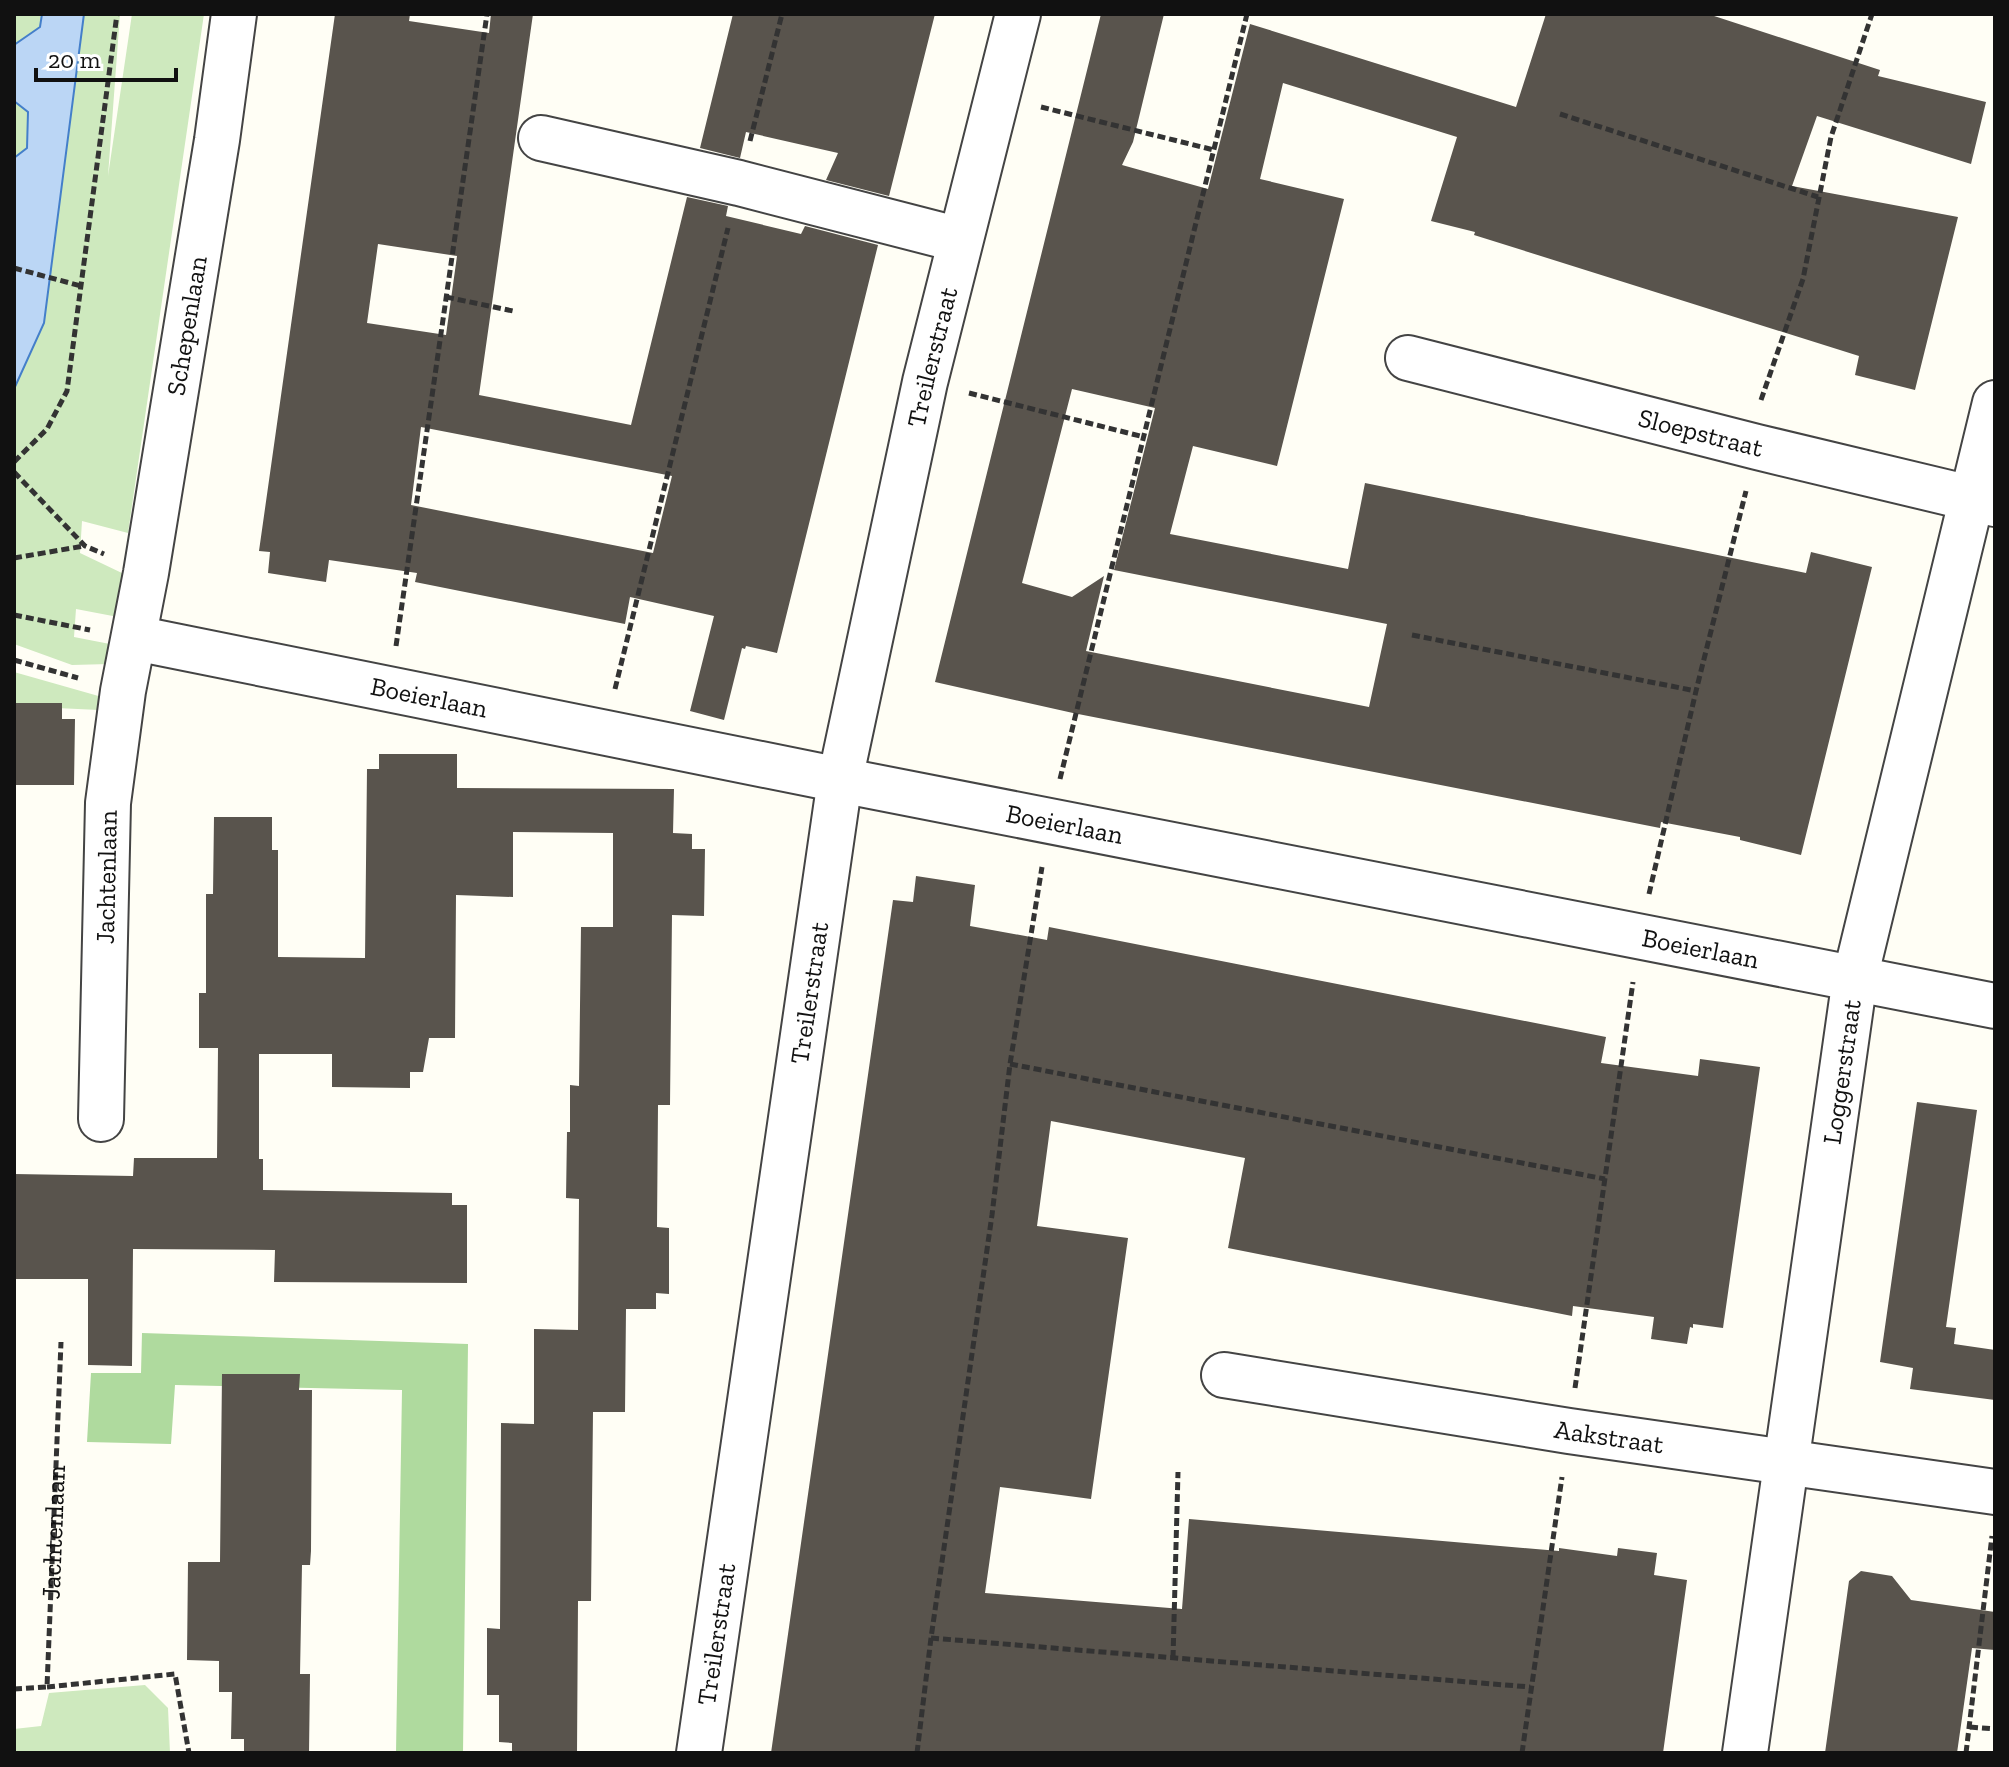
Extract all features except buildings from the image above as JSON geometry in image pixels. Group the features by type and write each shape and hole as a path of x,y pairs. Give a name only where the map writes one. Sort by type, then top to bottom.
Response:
{"street":[{"name":"Schepenlaan","path":"135,638 217,140 234,14"},
{"name":"Treilerstraat","path":"699,1753 840,780 925,382 1018,14"},
{"path":"541,138 739,183 960,240"},
{"name":"Sloepstraat","path":"1408,358 1983,501"},
{"name":"Loggerstraat","path":"1745,1753 1855,978 1983,501 1995,403"},
{"name":"Boeierlaan","path":"135,638 1050,822 1995,1006"},
{"name":"Jachtenlaan","path":"101,1119 108,803 123,691 135,638"},
{"name":"Aakstraat","path":"1224,1375 1784,1463 1994,1508"}],"path":[{"path":"14,462 47,429 67,391 117,14"},
{"path":"390,690 487,14"},
{"path":"605,733 782,14"},
{"path":"917,1753 1010,1064 1050,822 1247,14"},
{"path":"1522,1753 1640,936 1752,446 1803,279 1831,137 1872,14"},
{"path":"997,97 1214,150"},
{"path":"1560,114 1818,197"},
{"path":"14,268 81,286"},
{"path":"446,297 513,311"},
{"path":"925,382 1144,437"},
{"path":"14,472 85,546 146,573"},
{"path":"14,558 85,546"},
{"path":"14,615 135,638"},
{"path":"1412,635 1696,691"},
{"path":"14,660 123,691"},
{"path":"1010,1064 1605,1179"},
{"name":"Jachtenlaan","path":"47,1687 61,1342"},
{"path":"1173,1658 1178,1472"},
{"path":"1966,1753 1994,1508"},
{"path":"931,1638 1530,1687"},
{"path":"14,1689 175,1674 189,1753"},
{"path":"1970,1727 1995,1729"}],"green space":[{"path":"14,14 120,14 108,176 132,14 204,14 128,533 82,521 80,553 124,574 118,617 76,609 74,637 115,645 109,664 72,665 14,644"},
{"path":"14,672 102,697 99,710 14,706"},
{"path":"142,1333 468,1344 463,1753 396,1753 402,1390 175,1385 171,1444 87,1442 91,1373 141,1373"},
{"path":"145,1685 168,1708 170,1753 14,1753 14,1729 41,1726 49,1693"}],"water":[{"path":"42,14 84,14 44,323 14,389 14,158 27,148 28,112 14,101 14,45 40,27"}]}
